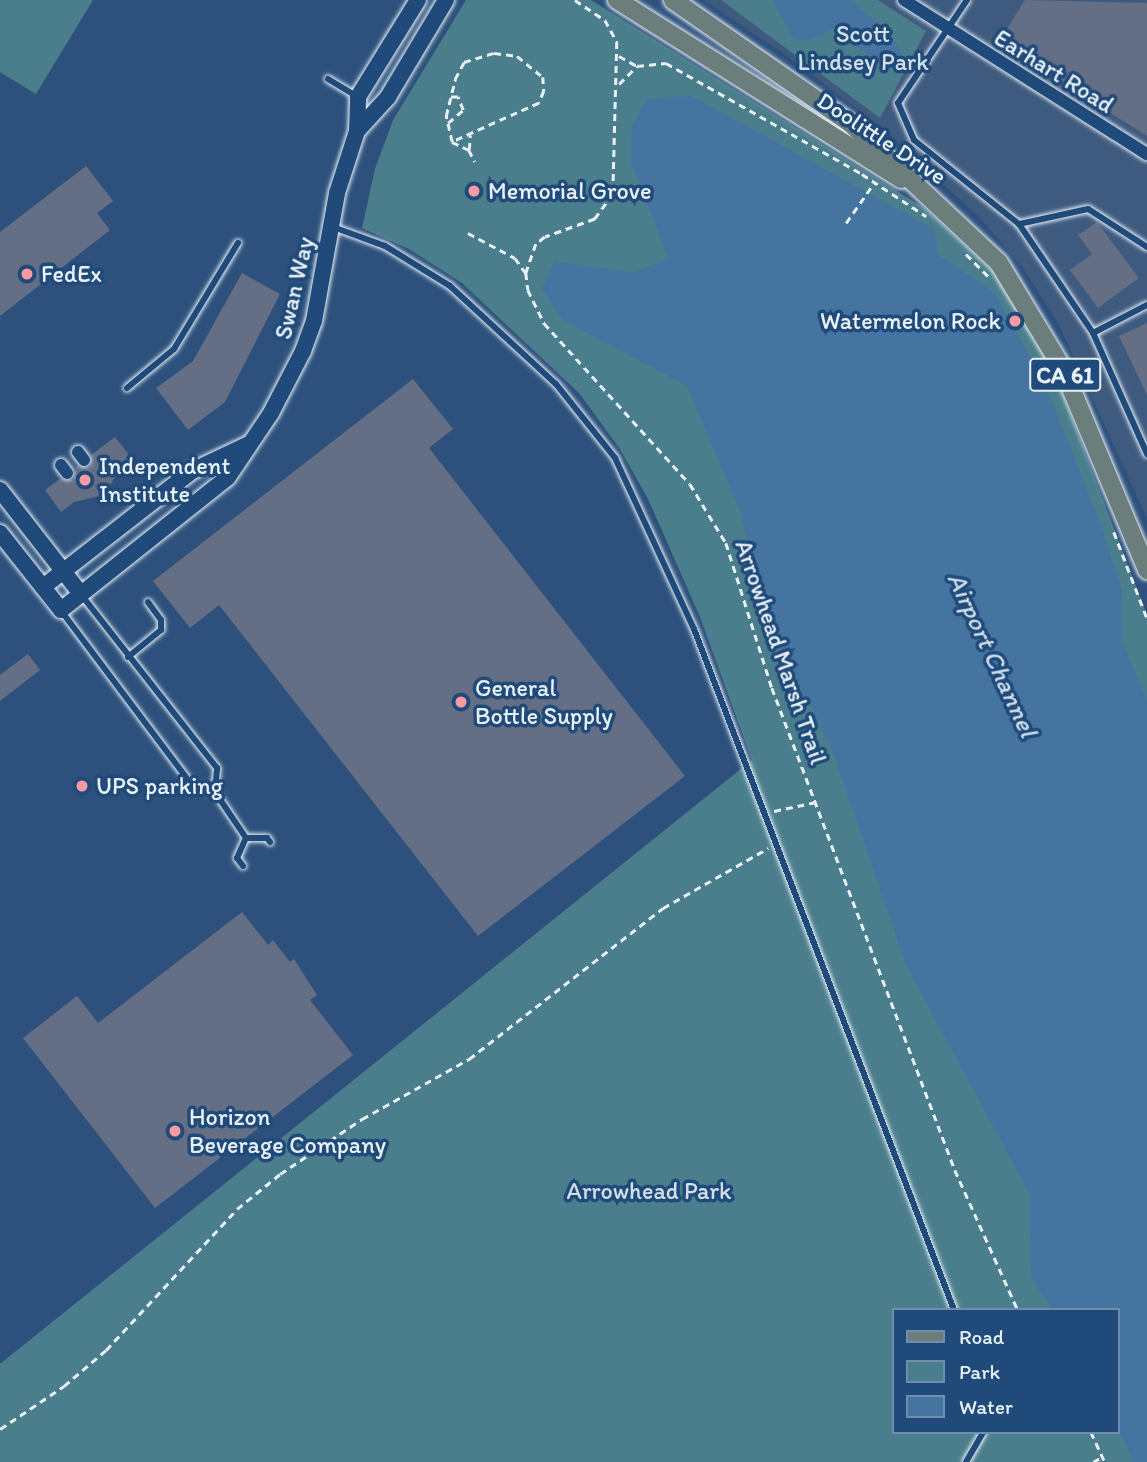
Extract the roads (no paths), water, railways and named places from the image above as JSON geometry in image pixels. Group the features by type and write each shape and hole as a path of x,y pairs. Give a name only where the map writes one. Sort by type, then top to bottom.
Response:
{"main road":[{"name":"Swan Way","path":"357,131 388,97 446,0"},
{"name":"Doolittle Drive","path":"617,0 938,214 999,263 1042,328 1147,570"},
{"name":"Doolittle Drive","path":"673,0 850,124 938,214"},
{"path":"358,97 416,1"},
{"name":"Swan Way","path":"61,610 209,495 249,444 290,382 314,321 337,193 357,131 358,97"},
{"path":"43,587 192,471 249,444"},
{"path":"0,490 81,594"},
{"path":"0,533 61,610"}],"street":[{"name":"Earhart Road","path":"904,0 1147,154"}],"lane":[{"path":"967,0 898,103 914,140 1019,224 1093,333 1147,454"},
{"path":"328,79 358,97"},
{"path":"1019,224 1088,209 1147,247"},
{"path":"332,226 385,246 450,286 519,345 588,420 615,458 667,565 953,1308"},
{"path":"127,388 174,349 238,243"},
{"path":"1093,333 1147,305"},
{"path":"81,594 217,768 215,792 246,838"},
{"path":"128,657 161,630 161,620 148,602"},
{"path":"61,610 192,785 215,792"},
{"path":"246,838 267,838 271,842"},
{"path":"243,866 237,858 246,838"},
{"path":"966,1462 982,1434"}],"water":[{"path":"772,0 851,0 891,35 900,49 899,57 881,65 833,28 809,41 793,38"},
{"name":"Airport Channel","path":"692,96 934,229 939,255 993,291 1044,381 1100,523 1122,591 1123,643 1147,700 1147,1462 1133,1462 1119,1430 1119,1308 1051,1308 1031,1277 1029,1193 907,967 830,744 767,622 740,511 687,386 563,320 542,289 554,261 633,273 668,258 631,162 632,125 647,99"}],"place":[{"name":"Memorial Grove","path":"474,191"},
{"name":"FedEx","path":"27,274"},
{"name":"Watermelon Rock","path":"1015,321"},
{"name":"Independent Institute","path":"85,480"},
{"name":"General Bottle Supply","path":"461,702"},
{"name":"UPS parking","path":"82,786"},
{"name":"Horizon Beverage Company","path":"175,1131"}],"park label":[{"name":"Scott Lindsey Park","path":"863,48"},
{"name":"Arrowhead Park","path":"649,1191"}]}
